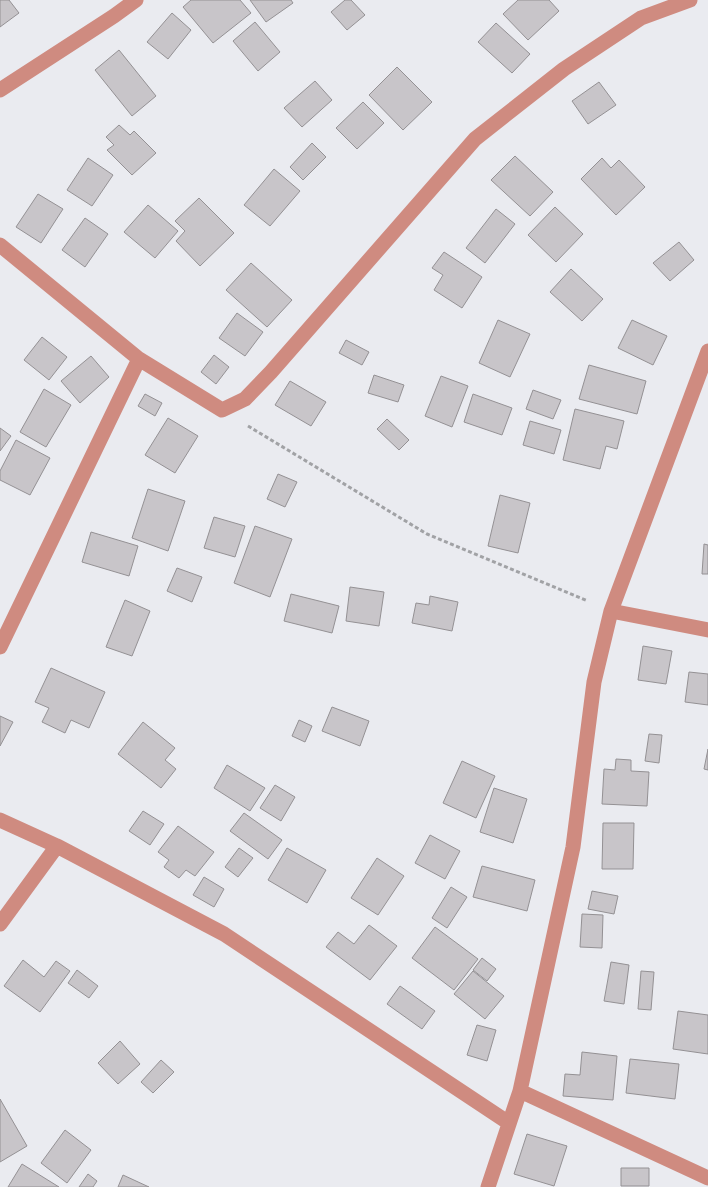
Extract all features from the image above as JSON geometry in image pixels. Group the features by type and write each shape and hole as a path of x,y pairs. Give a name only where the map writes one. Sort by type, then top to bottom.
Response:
{"street":[{"path":"0,90 136,0"},
{"path":"0,245 139,359 222,410 245,399 271,372 475,139 564,69 641,18 690,0"},
{"path":"488,1187 520,1091 573,847 594,682 611,611 708,351"},
{"path":"0,647 139,359"},
{"path":"611,611 708,630"},
{"path":"0,820 57,846 224,934 509,1123"},
{"path":"0,924 57,846"},
{"path":"520,1091 708,1178"}],"path":[{"path":"222,410 427,534 611,611"}],"building":[{"path":"0,0 9,0 19,13 0,27"},
{"path":"191,0 240,0 251,13 213,43 183,7"},
{"path":"250,0 291,0 293,3 266,22"},
{"path":"345,0 351,0 365,15 347,30 331,12"},
{"path":"518,0 549,0 559,11 528,40 503,14"},
{"path":"172,13 191,30 168,59 147,42"},
{"path":"255,22 280,52 258,71 233,41"},
{"path":"496,23 530,54 512,73 478,42"},
{"path":"119,50 156,96 132,116 95,70"},
{"path":"397,67 432,102 403,130 369,95"},
{"path":"315,81 332,100 302,127 284,108"},
{"path":"599,82 616,105 588,124 572,101"},
{"path":"363,102 384,123 357,149 336,128"},
{"path":"119,125 130,135 134,131 156,153 132,175 107,150 114,145 106,137"},
{"path":"312,143 326,157 303,180 290,167"},
{"path":"515,156 553,192 530,216 491,180"},
{"path":"88,158 113,175 92,206 67,190"},
{"path":"602,158 611,168 619,160 645,187 616,215 581,179"},
{"path":"274,169 300,191 270,226 244,205"},
{"path":"38,194 63,209 41,243 16,227"},
{"path":"199,198 234,233 200,266 176,241 185,231 175,221"},
{"path":"148,205 178,231 155,258 124,232"},
{"path":"555,207 583,234 556,262 528,235"},
{"path":"496,209 515,224 485,263 466,248"},
{"path":"85,218 108,234 85,267 62,250"},
{"path":"679,242 694,260 670,281 653,263"},
{"path":"444,252 482,277 462,308 434,290 443,275 432,268"},
{"path":"251,263 292,300 267,327 226,290"},
{"path":"571,269 603,299 582,321 550,292"},
{"path":"237,313 263,332 245,356 219,338"},
{"path":"498,320 530,334 510,377 479,363"},
{"path":"632,320 667,336 653,365 618,348"},
{"path":"42,337 67,357 49,380 24,360"},
{"path":"346,340 369,352 362,365 339,353"},
{"path":"214,355 229,367 216,384 201,372"},
{"path":"91,356 109,377 80,403 61,381"},
{"path":"589,365 646,381 637,414 579,399"},
{"path":"374,375 404,385 398,402 368,393"},
{"path":"441,376 468,386 452,427 425,416"},
{"path":"290,381 326,402 311,426 275,405"},
{"path":"44,389 71,405 46,447 20,432"},
{"path":"533,390 561,400 553,419 526,409"},
{"path":"145,394 162,403 155,416 138,406"},
{"path":"473,394 512,408 502,435 464,422"},
{"path":"575,409 624,421 617,449 606,446 600,469 563,460"},
{"path":"168,418 198,436 175,473 145,455"},
{"path":"387,419 409,440 399,450 377,429"},
{"path":"530,421 561,430 554,454 523,445"},
{"path":"0,428 11,436 0,451"},
{"path":"16,440 50,458 30,495 0,480 0,471"},
{"path":"278,474 297,482 285,507 267,499"},
{"path":"148,489 185,501 168,551 132,538"},
{"path":"500,495 530,503 518,553 488,546"},
{"path":"214,517 245,526 235,557 204,548"},
{"path":"255,526 292,539 270,597 234,583"},
{"path":"91,532 138,546 129,576 82,562"},
{"path":"704,544 708,545 708,574 702,574"},
{"path":"177,568 202,577 192,602 167,591"},
{"path":"350,587 384,592 379,626 346,621"},
{"path":"291,594 339,606 332,633 284,621"},
{"path":"430,596 458,602 452,631 412,623 416,603 429,605"},
{"path":"125,600 150,611 132,656 106,647"},
{"path":"643,646 672,651 666,684 638,680"},
{"path":"51,668 105,692 89,728 71,720 65,733 42,722 49,708 35,702"},
{"path":"689,672 708,674 708,705 685,702"},
{"path":"332,707 369,721 360,746 322,731"},
{"path":"0,716 13,722 0,746"},
{"path":"299,720 312,726 305,742 292,736"},
{"path":"143,722 175,748 165,760 176,769 161,788 118,754"},
{"path":"649,734 662,735 659,763 645,761"},
{"path":"708,749 708,770 704,769"},
{"path":"616,759 631,760 631,771 649,772 647,806 602,804 604,769 615,770"},
{"path":"462,761 495,776 476,818 443,803"},
{"path":"227,765 265,788 250,811 214,788"},
{"path":"275,785 295,797 281,821 260,808"},
{"path":"494,788 527,799 513,843 480,832"},
{"path":"143,811 164,824 150,845 129,831"},
{"path":"244,813 282,840 268,859 230,831"},
{"path":"603,823 634,823 633,869 602,869"},
{"path":"178,826 214,852 195,876 186,870 179,878 164,867 169,860 158,852"},
{"path":"430,835 460,851 445,879 415,863"},
{"path":"239,848 253,858 238,877 225,867"},
{"path":"287,848 326,870 307,903 268,880"},
{"path":"377,858 404,876 378,915 351,898"},
{"path":"482,866 535,880 527,911 473,897"},
{"path":"204,877 224,889 214,907 193,895"},
{"path":"451,887 467,897 447,928 432,918"},
{"path":"592,891 618,896 614,914 588,909"},
{"path":"582,914 603,915 602,948 580,947"},
{"path":"369,925 397,946 370,980 326,947 338,932 354,944"},
{"path":"435,927 478,959 454,990 412,958"},
{"path":"482,958 496,969 487,981 473,970"},
{"path":"23,960 44,977 56,961 70,971 40,1012 4,986"},
{"path":"611,962 629,965 624,1004 604,1001"},
{"path":"77,970 98,986 89,998 68,983"},
{"path":"473,971 504,996 485,1019 454,994"},
{"path":"641,971 654,972 651,1010 638,1009"},
{"path":"400,986 435,1011 422,1029 387,1004"},
{"path":"678,1011 708,1015 708,1054 673,1049"},
{"path":"477,1025 496,1030 487,1061 467,1055"},
{"path":"120,1041 140,1064 118,1084 98,1063"},
{"path":"582,1052 617,1056 613,1100 563,1096 565,1074 580,1075"},
{"path":"630,1059 679,1064 675,1099 626,1093"},
{"path":"161,1060 174,1072 153,1093 141,1082"},
{"path":"0,1099 27,1146 0,1162"},
{"path":"65,1130 91,1150 67,1183 41,1163"},
{"path":"527,1134 567,1146 554,1186 514,1174"},
{"path":"22,1164 59,1187 8,1187"},
{"path":"621,1168 649,1168 649,1186 621,1186"},
{"path":"88,1174 97,1181 93,1187 79,1187"},
{"path":"123,1175 149,1187 118,1187"}]}
